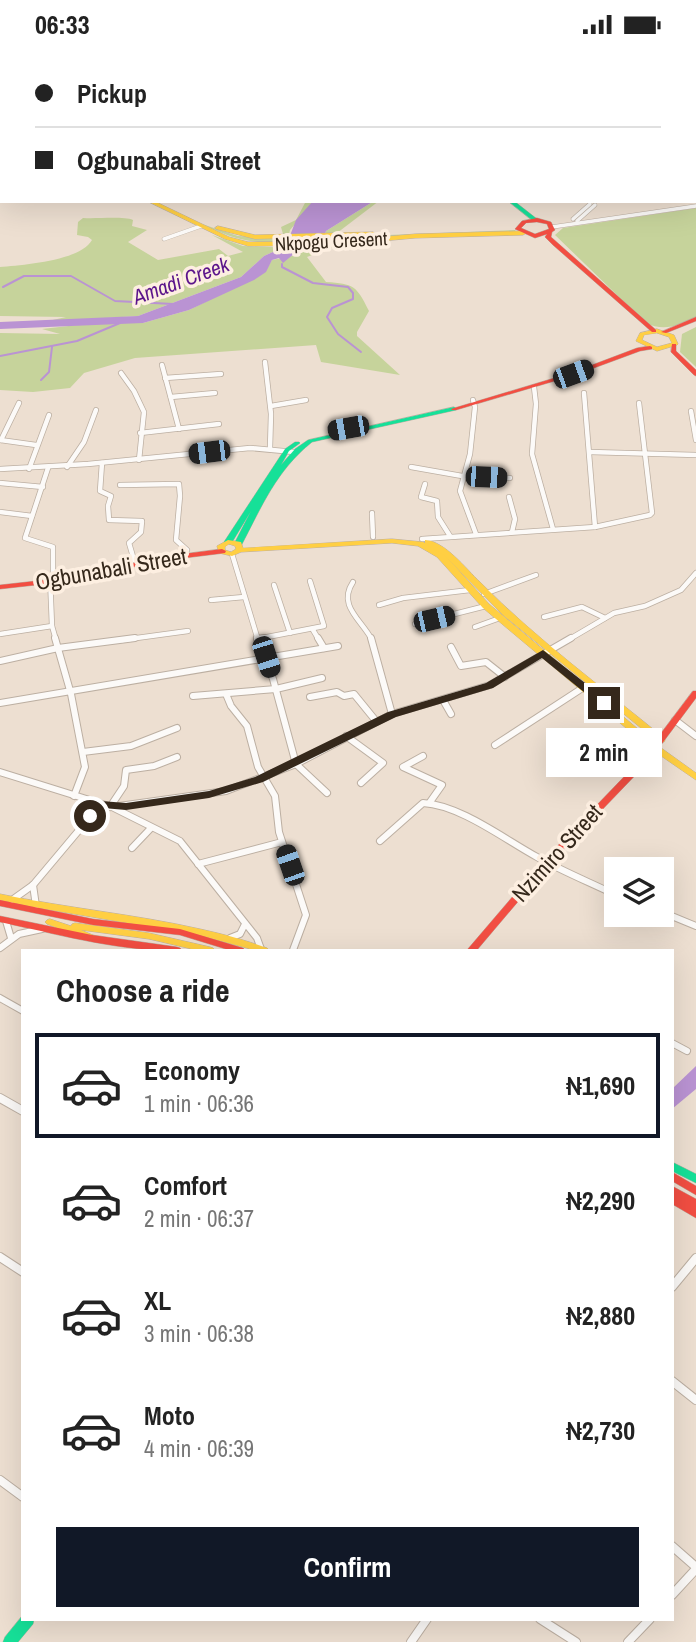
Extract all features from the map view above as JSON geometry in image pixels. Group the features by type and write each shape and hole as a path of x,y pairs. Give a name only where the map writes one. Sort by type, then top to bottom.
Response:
{"main road":[{"name":"Nkpogu Cresent","path":"153,203 235,241 338,239 522,228"},
{"name":"Nkpogu Cresent","path":"164,203 229,232 267,241"},
{"path":"231,547 291,451 318,438 534,387 636,346 641,327 537,235 522,228 504,203"},
{"path":"512,203 524,214 550,228"},
{"path":"522,228 537,221"},
{"path":"537,235 550,228"},
{"path":"550,228 549,238 641,322 674,341"},
{"path":"640,338 696,321"},
{"path":"474,402 639,349 654,348 674,341 696,321"},
{"path":"640,338 654,348 676,355"},
{"path":"674,341 673,351 696,374"},
{"name":"Ogbunabali Street","path":"51,579 187,550 373,537 437,542 484,594 584,687 654,747 696,777"},
{"name":"Ogbunabali Street","path":"0,585 51,579 231,547 412,542 440,555 470,590 500,618 661,740"},
{"name":"Nzimiro Street","path":"473,949 546,863 646,759 696,692"},
{"path":"642,725 668,729"},
{"path":"0,897 93,922 150,927 197,936 237,949"},
{"path":"0,903 189,926 259,949"},
{"path":"0,911 205,949"},
{"path":"3,920 92,938 170,949"},
{"path":"50,922 92,938"},
{"path":"674,1167 696,1179"},
{"path":"674,1177 696,1191"},
{"path":"674,1191 696,1205"},
{"path":"674,1200 696,1213"},
{"path":"10,1642 26,1621"}],"street":[{"path":"89,49 124,49"},
{"path":"573,221 592,205 580,219"},
{"path":"573,221 696,206"},
{"path":"550,228 580,219 669,210"},
{"path":"164,239 201,226"},
{"path":"265,362 271,406 270,447"},
{"path":"162,365 179,429"},
{"path":"121,373 142,407 145,422 140,433 139,460"},
{"path":"165,378 221,374"},
{"path":"534,387 537,409 532,456 552,529"},
{"path":"171,397 215,393"},
{"path":"584,393 595,527"},
{"path":"271,406 306,400"},
{"path":"474,402 470,454 462,476 461,498 476,534"},
{"path":"19,403 1,440 37,445"},
{"path":"437,542 450,536 595,527 652,514 639,403"},
{"path":"67,467 84,442 96,410"},
{"path":"691,411 696,440"},
{"path":"29,469 49,415"},
{"path":"140,433 219,424"},
{"path":"0,469 67,467 270,447 291,451"},
{"path":"590,452 696,455"},
{"path":"102,463 100,491 111,496 109,520 142,521 141,532 132,536 128,543 128,550 134,560"},
{"path":"411,467 462,476 510,478"},
{"path":"48,468 25,538 53,547 52,626 71,694 85,773 74,796"},
{"path":"0,483 43,487"},
{"path":"120,485 179,484 181,493 176,540 187,550"},
{"path":"425,484 422,497 437,501 438,517 450,536"},
{"path":"509,497 514,519 512,532"},
{"path":"0,512 33,516"},
{"path":"372,513 373,537"},
{"path":"231,547 257,639 276,689 296,764 327,793"},
{"path":"111,807 209,795 266,777 392,714 475,691 505,677 605,618 645,606 681,590 696,573"},
{"path":"484,594 495,589 517,586 536,575"},
{"path":"257,639 322,628 324,624 314,601 310,581"},
{"path":"353,582 348,589 347,602 355,619 370,636 386,702 392,714"},
{"path":"274,585 290,633"},
{"path":"379,605 403,598 470,590"},
{"path":"211,600 244,597"},
{"path":"415,624 486,606"},
{"path":"544,617 582,607 605,618"},
{"path":"475,627 500,618"},
{"path":"0,634 52,626"},
{"path":"313,630 324,648"},
{"path":"0,661 58,648 188,631"},
{"path":"0,703 71,694 338,646"},
{"path":"451,647 461,666 486,662 505,677"},
{"path":"193,697 276,689 322,678"},
{"path":"495,745 513,731 530,724 568,694 584,687"},
{"path":"310,697 337,692 344,696 353,694 376,721"},
{"path":"226,694 231,706 247,726 258,767 275,796 282,842 306,915 293,949"},
{"path":"443,700 451,714"},
{"path":"676,720 696,736"},
{"path":"83,752 131,746 177,729"},
{"path":"346,736 383,763 361,783"},
{"path":"423,755 403,767 443,785 430,802"},
{"path":"111,807 124,786 126,770 177,757"},
{"path":"0,781 3,773 111,807 180,841 261,944 262,949"},
{"path":"380,841 423,803 430,802 456,812 546,863 604,890"},
{"path":"12,900 33,885 101,804"},
{"path":"132,848 151,828"},
{"path":"198,864 282,842"},
{"path":"33,885 33,908"},
{"path":"674,917 696,926"},
{"path":"3,920 11,938"},
{"path":"230,938 240,934 245,925"},
{"path":"0,948 11,938 42,929"},
{"path":"0,998 21,1010"},
{"path":"674,1044 687,1051"},
{"path":"0,1098 21,1110"},
{"path":"0,1257 21,1271"},
{"path":"674,1285 696,1258"},
{"path":"674,1383 696,1400"},
{"path":"0,1480 21,1496"},
{"path":"674,1548 696,1568 674,1593"},
{"path":"411,1642 426,1621"},
{"path":"543,1621 576,1642"},
{"path":"628,1642 648,1621"}],"green space":[{"path":"305,203 313,203 290,230 286,246 264,256 241,277 138,316 44,322 66,317 0,316 0,267 50,261 76,253 92,240 77,235 78,222 83,218 133,220 132,226 147,230 128,242 158,260 219,249 228,256 243,252 212,235 243,246 275,247 279,243 239,239 202,224 238,236 280,239 283,234 281,227 296,220"},
{"path":"371,203 376,203 337,233 336,237 515,230 516,232 418,234 336,241 335,246 307,257 326,282 353,287 361,296 369,311 357,336 400,375 321,362 316,345 135,358 84,373 70,388 33,392 0,390 0,333 60,334 42,329 95,323 143,323 189,310 265,272 272,260 320,246 326,231"},
{"path":"696,208 696,318 671,327 646,323 555,235 563,228"},
{"path":"696,327 696,367 680,352 682,334"}],"shaded area":[{"path":"311,203 371,203 326,231 320,246 295,253 283,263 279,258 272,260 266,272 254,280 189,310 143,323 0,329 0,322 138,316 241,277 264,256 286,246 296,220"},
{"path":"696,1066 696,1089 674,1107 674,1087"}],"waterway":[{"path":"282,264 282,267 313,283 348,287 353,293 353,299 332,308 327,317 338,334 361,352"},
{"name":"Amadi Creek","path":"3,287 24,276 71,276 115,301 173,304"},
{"path":"0,356 77,341 120,323"},
{"path":"41,380 49,372 52,347"}],"traffic: fast":[{"path":"513,203 534,219"},
{"path":"238,544 277,474 310,441 454,409"},
{"path":"228,542 287,450 297,443"},
{"path":"674,1167 696,1179"},
{"path":"10,1642 26,1621"}],"traffic: slow":[{"path":"153,203 227,238 248,244 338,243 415,236 523,233"},
{"path":"218,228 255,237 373,234"},
{"path":"657,331 672,336 675,344 657,349 639,341 642,334 657,331"},
{"path":"240,550 392,541 420,544 440,555 486,606 654,747 696,777"},
{"path":"228,542 238,544 240,550 232,554 222,551 221,546 228,542"},
{"path":"428,542 447,553 506,613 661,740"},
{"path":"0,897 166,925 261,949"},
{"path":"50,922 92,938"},
{"path":"75,926 149,936 206,949"}],"traffic: jam":[{"path":"537,220 549,223 552,230 535,236 518,229 524,222 537,220"},
{"path":"550,233 548,237 555,244 654,331"},
{"path":"664,332 696,319"},
{"path":"674,345 673,351 696,374"},
{"path":"454,409 573,374 639,349 650,348"},
{"path":"0,587 72,579 160,559 222,551"},
{"path":"473,949 546,863 646,759 696,693"},
{"path":"0,903 93,922 180,932 237,949"},
{"path":"0,919 92,938 170,949"},
{"path":"674,1177 696,1191"},
{"path":"674,1191 696,1205"},
{"path":"674,1200 696,1213"}],"route":[{"path":"90,816 101,804 126,807 209,795 259,780 296,764 392,714 489,685 543,653 604,703"}]}
